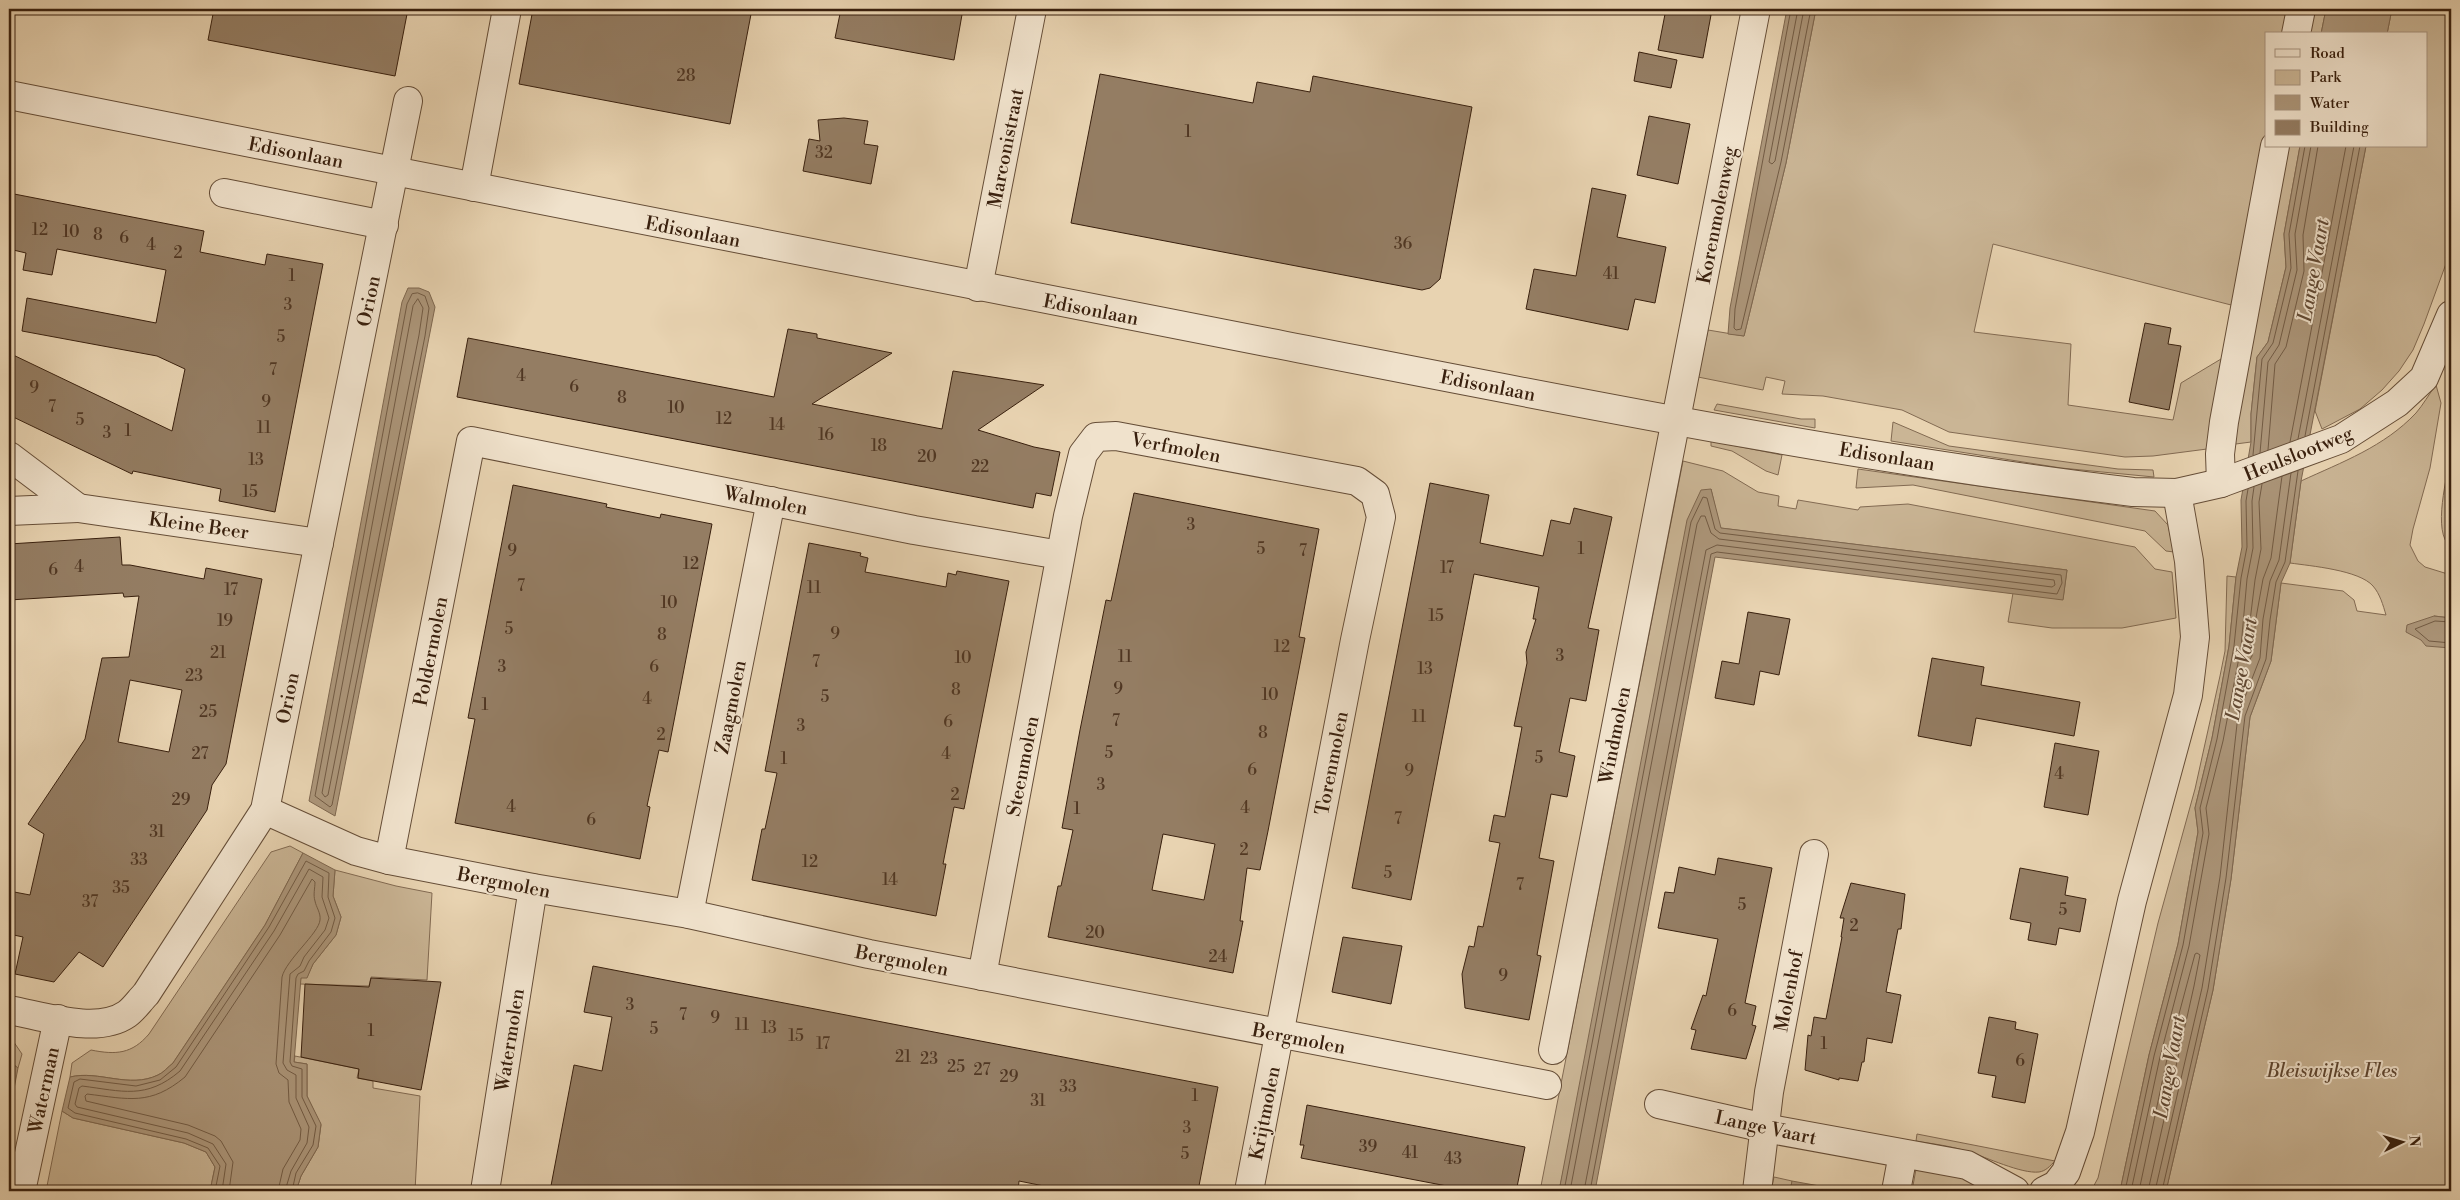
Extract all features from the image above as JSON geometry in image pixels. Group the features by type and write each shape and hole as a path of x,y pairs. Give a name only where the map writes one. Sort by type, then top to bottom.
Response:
{"street":[{"path":"474,187 507,9"},
{"name":"Marconistraat","path":"978,287 1032,9"},
{"name":"Korenmolenweg","path":"1676,421 1756,9"},
{"path":"2296,32 2301,9"},
{"name":"Edisonlaan","path":"9,95 978,287 1676,421 1807,444 2071,485 2133,492 2177,493"},
{"name":"Orion","path":"9,1010 92,1025 112,1022 128,1013 146,994 265,810 408,101"},
{"path":"2221,483 2220,454 2224,422 2275,148"},
{"path":"224,193 384,225"},
{"name":"Heulslootweg","path":"2177,493 2221,483 2341,440 2398,403 2424,378 2451,314"},
{"name":"Windmolen","path":"1553,1050 1676,421"},
{"name":"Verfmolen","path":"1060,555 1083,454 1096,437 1116,436 1358,481 1375,494"},
{"name":"Walmolen","path":"471,441 914,530 1060,555"},
{"name":"Poldermolen","path":"389,860 471,441"},
{"name":"Kleine Beer","path":"9,456 78,508"},
{"path":"2044,1191 2056,1185 2066,1172 2080,1132 2132,901 2188,695 2195,637 2189,561 2177,493"},
{"name":"Torenmolen","path":"1279,1034 1355,640 1381,517 1375,494"},
{"name":"Zaagmolen","path":"689,914 771,501"},
{"name":"Kleine Beer","path":"9,511 78,508 319,543"},
{"name":"Steenmolen","path":"982,976 1060,555"},
{"name":"Bergmolen","path":"265,810 356,851 389,860 533,888 689,914 982,976 1547,1085"},
{"name":"Molenhof","path":"1757,1191 1769,1092 1814,854"},
{"name":"Watermolen","path":"485,1191 533,888"},
{"name":"Waterman","path":"21,1191 58,1019"},
{"name":"Krijtmolen","path":"1249,1191 1279,1034"},
{"name":"Lange Vaart","path":"1659,1104 1765,1128 1967,1165 2015,1191"},
{"path":"1896,1191 1903,1154"}],"green space":[{"path":"1816,9 2291,9 2287,32 2265,32 2265,147 2235,306 1993,244 1974,332 2071,344 2068,405 2173,420 2181,383 2226,356 2207,449 2153,456 2125,457 1949,432 1902,410 1823,396 1782,394 1785,381 1766,377 1763,390 1698,377 1708,330 1744,336 1786,163"},
{"path":"2309,9 2326,9 2321,32 2304,32"},
{"path":"2392,9 2451,9 2451,250 2413,350 2399,371 2382,390 2360,409 2322,429 2315,411 2366,148 2428,148 2428,32 2387,32"},
{"path":"2283,148 2300,148 2284,234 2286,267 2268,342 2257,357 2251,414 2251,442 2228,445"},
{"name":"Bleiswijkse Fles","path":"2436,385 2441,403 2430,468 2410,545 2418,561 2425,567 2451,575 2451,618 2434,616 2451,625 2451,1191 2166,1191 2213,990 2231,879 2250,717 2271,661 2281,583 2343,591 2354,600 2357,611 2386,615 2378,592 2373,586 2357,576 2322,567 2290,563 2301,481 2362,453 2390,435 2416,413"},
{"path":"1717,404 1801,419 1815,419 1815,428 1714,410"},
{"path":"1893,422 1949,446 2118,469 2153,470 2154,477 2061,468 1891,441"},
{"path":"1711,441 1782,455 1778,475 1766,471 1732,451 1711,446"},
{"path":"2451,453 2451,547 2445,540 2441,517 2444,488"},
{"path":"1683,461 1723,471 1758,492 1779,496 1778,506 1796,509 1798,500 1858,510 1860,507 1908,504 2135,547 2155,569 2172,572 2176,618 2122,628 2052,628 2008,622 2013,593 2063,599 2067,570 1720,528 1711,489 1559,1191 1540,1191"},
{"path":"1858,469 2155,511 2168,525 2174,552 2166,551 2145,531 1913,485 1856,488"},
{"path":"2227,576 2236,577 2229,646 2212,738 2195,808 2198,832 2178,944 2149,1055 2120,1191 2091,1191 2098,1178 2158,923 2195,789 2220,676 2225,651"},
{"path":"290,846 303,853 265,925 173,1063 160,1074 147,1079 125,1080 81,1075 70,1077 72,1063 91,1050 123,1051 143,1041 271,852"},
{"path":"335,870 432,893 427,980 371,977 369,986 300,984 301,977 307,977 313,964 336,935 341,917 333,896"},
{"path":"9,1035 22,1054 18,1068 9,1061"},
{"path":"295,1056 359,1069 357,1078 373,1081 373,1088 420,1096 415,1191 296,1191 301,1176 318,1147 321,1125 307,1096 307,1064 294,1062"},
{"path":"62,1111 73,1118 184,1143 206,1152 215,1167 210,1191 46,1191"},
{"path":"1917,1134 2055,1161 2048,1168 2039,1172 2032,1172 2004,1165 1963,1150 1916,1141"},
{"path":"1916,1169 1965,1178 1990,1191 1912,1191"},
{"path":"1774,1177 1792,1181 1790,1191 1771,1191"}],"water":[{"path":"1787,9 1816,9 1786,163 1744,336 1728,334 1730,308"},
{"path":"2326,9 2392,9 2387,32 2321,32"},
{"path":"2300,148 2366,148 2301,481 2290,563 2281,583 2271,661 2250,717 2231,879 2213,990 2166,1191 2120,1191 2149,1055 2178,944 2198,832 2195,808 2212,738 2229,646 2236,577 2242,547 2241,500 2251,442 2251,414 2257,357 2268,342 2286,267 2284,234"},
{"path":"408,288 419,288 429,292 435,307 335,816 309,801 402,302"},
{"path":"1711,489 1721,528 2067,570 2063,600 1715,557 1595,1191 1559,1191 1687,520 1701,490"},
{"path":"2434,616 2451,618 2451,648 2426,646 2421,640 2406,632 2407,625"},
{"path":"303,853 335,870 333,896 341,917 336,935 313,964 307,978 301,978 294,1062 307,1064 307,1096 321,1124 318,1147 301,1176 296,1191 210,1191 215,1167 206,1152 184,1143 73,1118 62,1111 70,1077 81,1075 125,1080 147,1079 160,1074 173,1063 265,925"},
{"path":"9,1061 18,1068 12,1099 9,1100"},
{"path":"1792,1181 1847,1191 1790,1191"}],"building":[{"path":"214,9 408,9 395,76 208,40"},
{"path":"533,9 752,9 730,124 519,84"},
{"path":"841,9 963,9 954,60 835,38"},
{"path":"1666,9 1707,9 1706,14 1711,15 1703,58 1658,50"},
{"path":"1639,52 1677,60 1671,88 1634,81"},
{"path":"1100,74 1253,103 1257,82 1310,92 1313,76 1472,107 1440,279 1430,288 1422,290 1071,223"},
{"path":"1649,116 1690,124 1678,184 1637,175"},
{"path":"844,118 868,121 864,144 878,146 871,184 803,171 809,139 820,141 818,120"},
{"path":"1592,188 1626,195 1617,237 1666,247 1655,303 1635,299 1628,330 1526,309 1534,269 1576,276"},
{"path":"9,193 204,231 200,252 265,265 267,254 323,264 275,512 219,501 221,489 133,471 132,474 9,415 9,353 172,431 185,369 157,356 22,331 27,298 156,323 166,270 57,249 52,275 23,270 26,253 9,249"},
{"path":"2145,323 2171,328 2168,344 2181,346 2169,410 2129,402"},
{"path":"788,329 817,334 817,338 892,353 812,404 942,429 953,371 1044,385 978,430 1034,447 1060,452 1051,496 1036,493 1033,508 457,397 468,338 774,397"},
{"path":"1430,483 1489,495 1480,543 1543,556 1551,520 1570,524 1574,508 1612,517 1588,628 1599,630 1586,701 1570,698 1559,752 1575,756 1567,797 1551,794 1539,858 1554,861 1537,955 1541,956 1529,1020 1465,1008 1462,974 1469,946 1474,947 1478,926 1483,927 1500,843 1489,841 1494,815 1505,817 1522,727 1514,726 1527,663 1526,652 1536,619 1533,619 1539,587 1474,574 1411,900 1352,888"},
{"path":"513,485 607,504 606,507 660,518 661,514 712,524 668,752 659,750 647,806 650,807 640,859 455,823 475,719 468,718"},
{"path":"1134,493 1319,529 1299,637 1305,638 1268,831 1260,870 1247,868 1240,921 1243,921 1233,973 1048,937 1058,886 1061,886 1073,830 1062,828 1080,730 1106,600 1111,601","holes":["1163,834 1215,844 1204,900 1152,890"]},
{"path":"120,537 122,565 204,579 206,568 262,579 226,764 212,785 207,810 103,967 79,952 54,982 15,974 23,937 9,934 9,891 30,895 44,834 28,824 85,739 102,658 129,657 139,596 124,597 123,593 9,600 9,544","holes":["130,680 182,690 169,752 118,742"]},
{"path":"809,543 861,553 860,556 868,558 865,572 946,587 948,573 956,575 957,571 1009,581 964,809 954,807 943,864 946,864 936,916 752,880 762,829 765,829 777,773 765,771"},
{"path":"1748,612 1790,619 1779,675 1760,671 1754,705 1715,698 1722,661 1739,664"},
{"path":"1932,658 1984,667 1981,685 2080,702 2074,736 1976,718 1971,746 1918,736"},
{"path":"2055,743 2099,751 2088,815 2044,807"},
{"path":"1718,858 1772,868 1745,1003 1756,1006 1752,1025 1756,1026 1746,1059 1691,1049 1696,1030 1691,1029 1703,995 1706,996 1718,939 1658,928 1665,892 1674,893 1679,867 1715,875"},
{"path":"2020,868 2068,877 2065,895 2086,899 2080,932 2059,928 2056,945 2028,940 2031,923 2010,919"},
{"path":"1851,883 1905,894 1901,929 1898,929 1886,992 1901,995 1892,1043 1867,1038 1864,1062 1862,1062 1858,1081 1839,1078 1839,1080 1805,1070 1808,1035 1811,1036 1814,1017 1826,1019 1842,937 1844,918 1840,918"},
{"path":"1343,937 1402,946 1391,1004 1332,992"},
{"path":"593,966 1218,1087 1198,1191 1069,1191 1019,1181 1018,1191 550,1191 574,1065 602,1071 612,1017 584,1012"},
{"path":"371,978 441,982 421,1090 358,1078 359,1069 301,1057 305,984 369,987"},
{"path":"1989,1017 2016,1022 2015,1029 2038,1034 2025,1103 1992,1097 1996,1076 1978,1073"},
{"path":"1307,1105 1525,1147 1517,1187 1514,1186 1513,1191 1473,1191 1301,1158 1304,1145 1300,1145"}]}
